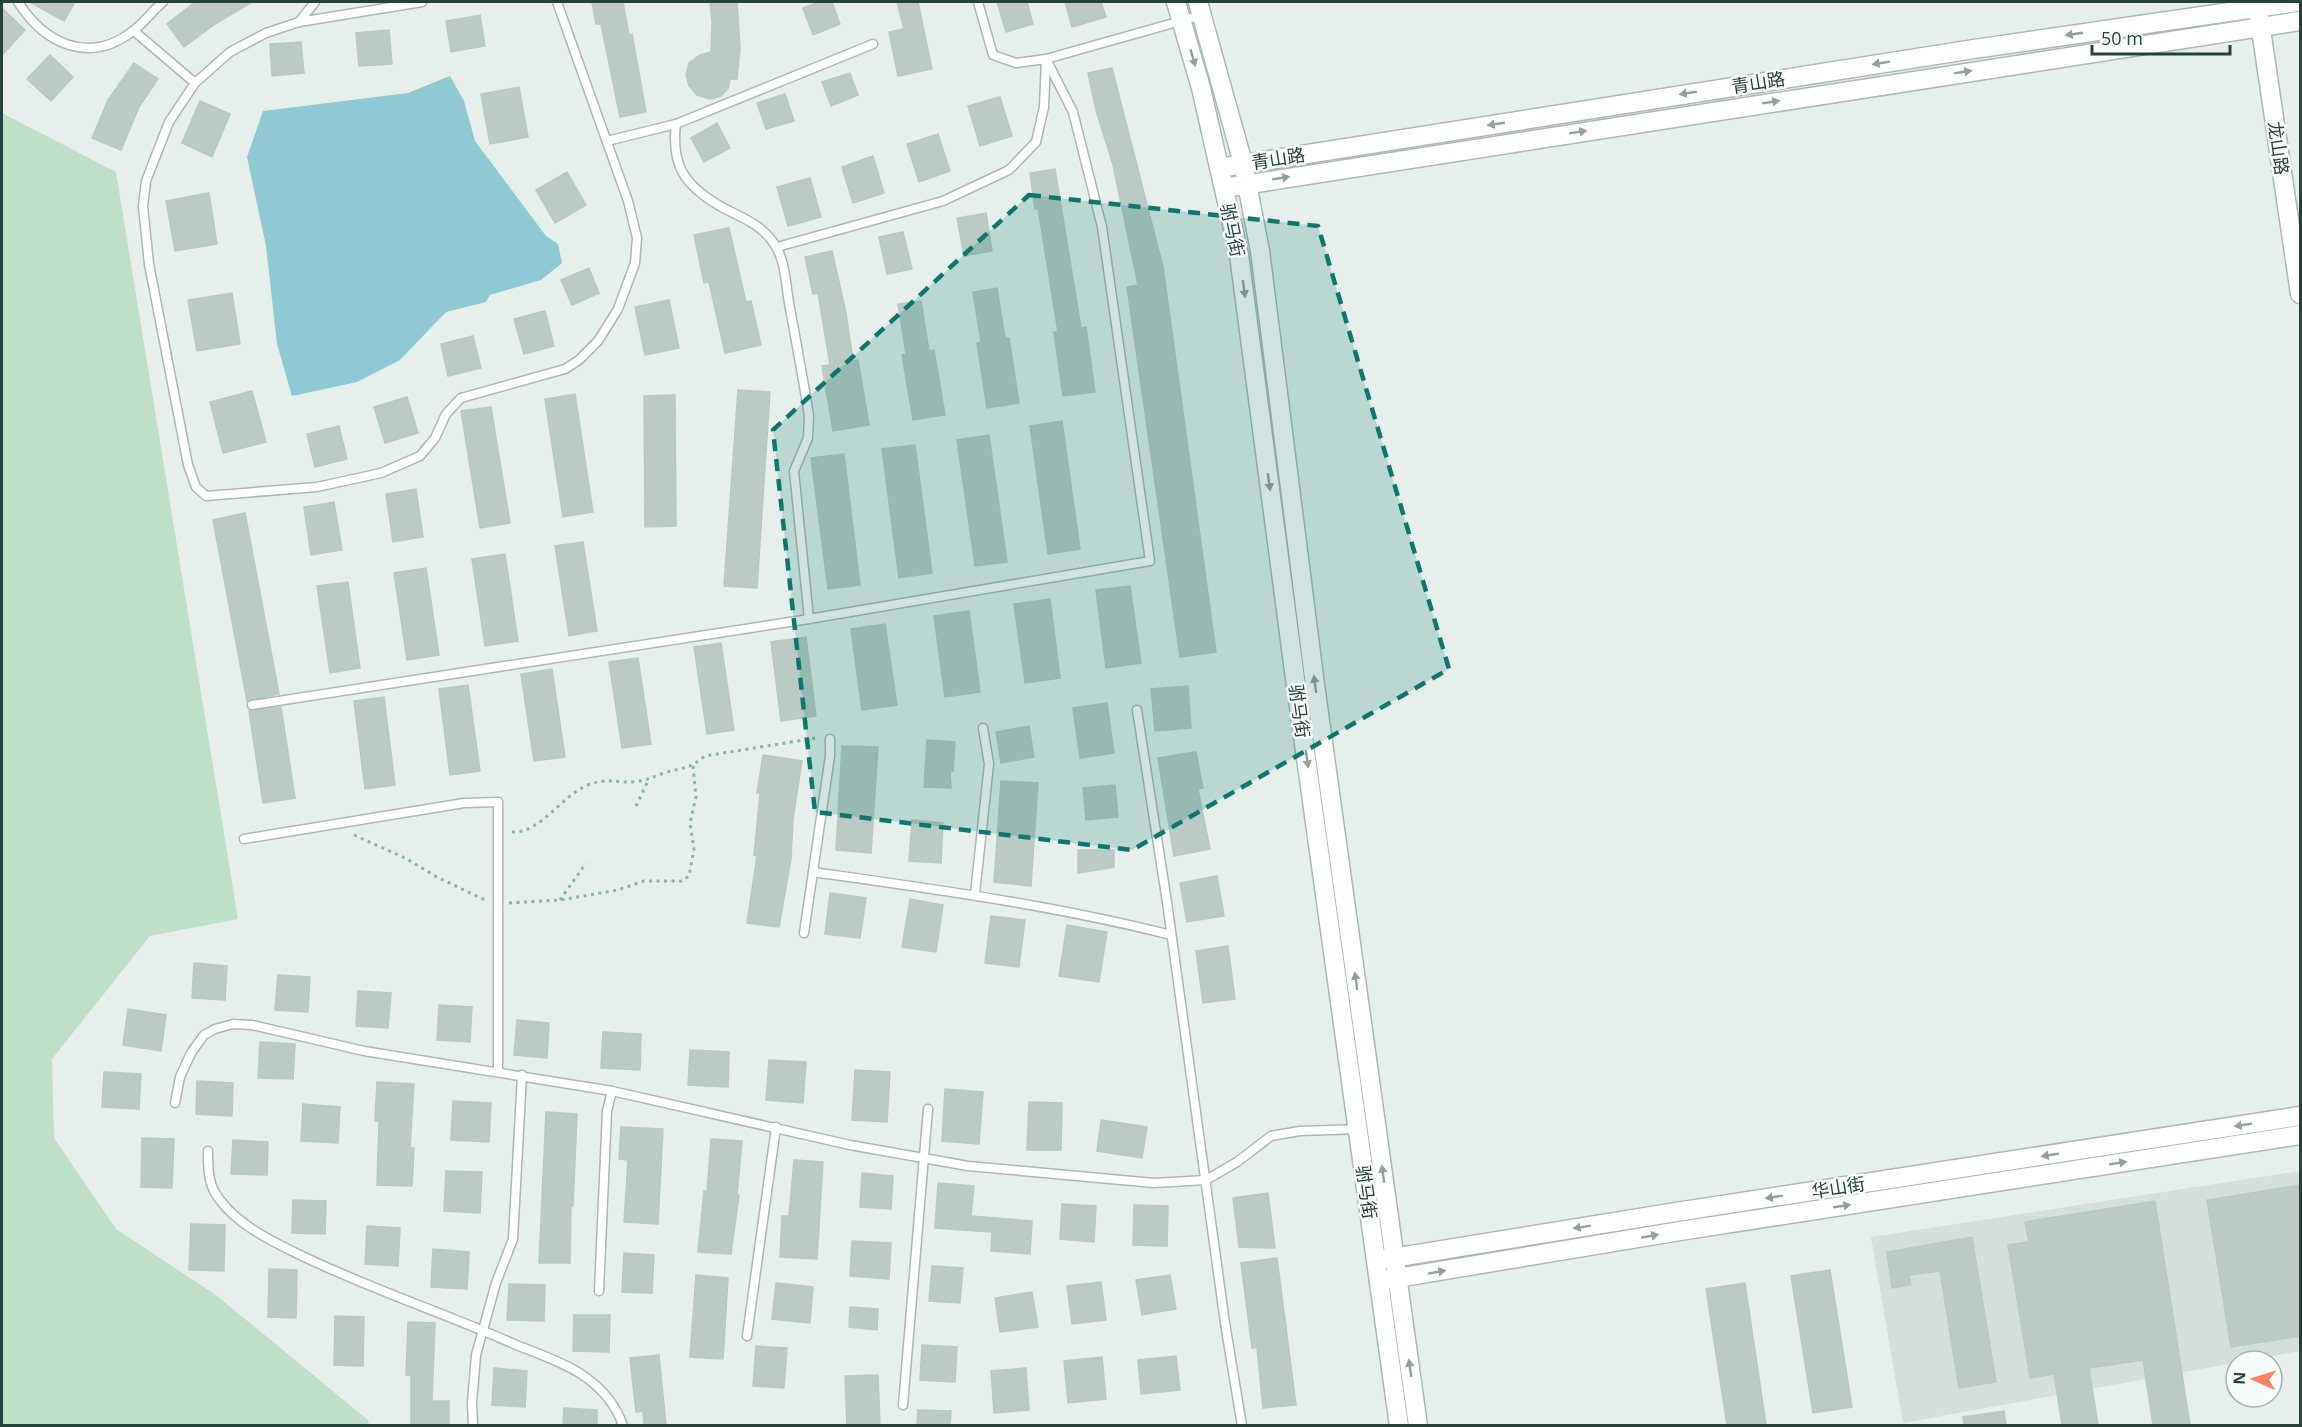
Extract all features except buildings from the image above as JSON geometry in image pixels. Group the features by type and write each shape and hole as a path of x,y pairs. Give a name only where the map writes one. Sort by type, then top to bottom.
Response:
{"street":[{"name":"驸马街","path":"1176,2 1201,88 1239,255 1358,1129 1385,1259 1397,1278 1418,1425"},
{"name":"青山路","path":"1219,168 2258,4 2298,2"},
{"name":"龙山路","path":"2258,4 2301,294"},
{"name":"驸马街","path":"1200,8 1243,163 1260,251 1315,685 1377,1129 1385,1259 1379,1281 1399,1425"},
{"name":"青山路","path":"1224,188 2301,21"},
{"name":"华山街","path":"1385,1259 2301,1116"},
{"name":"华山街","path":"1379,1281 1680,1231 2301,1135"}],"lane":[{"path":"18,2 47,33 72,47 92,48 115,43 134,31 163,2"},
{"path":"299,22 315,2"},
{"path":"422,2 299,22 266,33 230,52 195,82 169,122 146,181 143,206 149,264 188,465 196,487 206,496 317,487 381,473 420,456 435,438 446,414 461,398 565,369 579,360 598,340 618,309 635,263 636,238 628,201 557,2"},
{"path":"978,2 993,55 1016,63 1046,59 1182,20 1200,8"},
{"path":"134,31 195,82"},
{"path":"607,141 676,124 873,44"},
{"path":"777,247 943,201 1009,170 1036,142 1044,107 1046,59"},
{"path":"252,705 809,620 1150,561 1102,227 1073,112 1046,59"},
{"path":"676,124 674,142 676,163 688,182 719,205 764,230 777,247 809,416 808,438 794,471 809,620"},
{"path":"1137,710 1225,1323 1242,1425"},
{"path":"975,894 988,764 983,728"},
{"path":"804,933 830,756 830,739"},
{"path":"243,839 464,804 498,802 498,1071"},
{"path":"813,872 975,894 1117,921 1171,935"},
{"path":"175,1103 180,1077 191,1053 204,1035 233,1023 252,1024 364,1051 612,1091 850,1145 968,1166 1154,1183 1206,1180 1237,1162 1271,1136 1300,1131 1377,1129"},
{"path":"473,1425 472,1403 476,1355 496,1283 513,1239 522,1075"},
{"path":"599,1291 607,1111 612,1091"},
{"path":"903,1405 928,1109"},
{"path":"747,1336 776,1127"},
{"path":"208,1151 209,1173 213,1189 223,1204 241,1220 274,1242 357,1281 483,1330 579,1373 601,1390 620,1416 623,1425"}],"path":[{"path":"498,831 519,833 537,825 560,802 585,786 606,779 631,782 649,780 665,773 693,766 705,756 817,738 830,739"},
{"path":"330,825 405,858 437,877 484,899 499,903 560,900 618,890 644,881 682,881 689,876 694,849 690,824 696,797 693,766"},
{"path":"636,806 649,780"},
{"path":"560,900 586,863"}],"highlighted area":[{"path":"1029,195 1318,226 1449,669 1132,850 815,812 773,430"}],"shaded area":[{"path":"2300,1171 2300,1351 2284,1354 2284,1349 2224,1349 2224,1365 1903,1423 1871,1237"}],"green space":[{"path":"2,113 116,172 238,919 150,936 52,1059 54,1138 116,1229 216,1295 368,1420 369,1425 2,1425"}],"water":[{"path":"450,76 464,101 475,141 546,236 558,244 562,263 541,280 490,295 486,302 446,312 400,360 357,382 292,396 277,344 266,246 247,157 263,111 408,93"}]}
